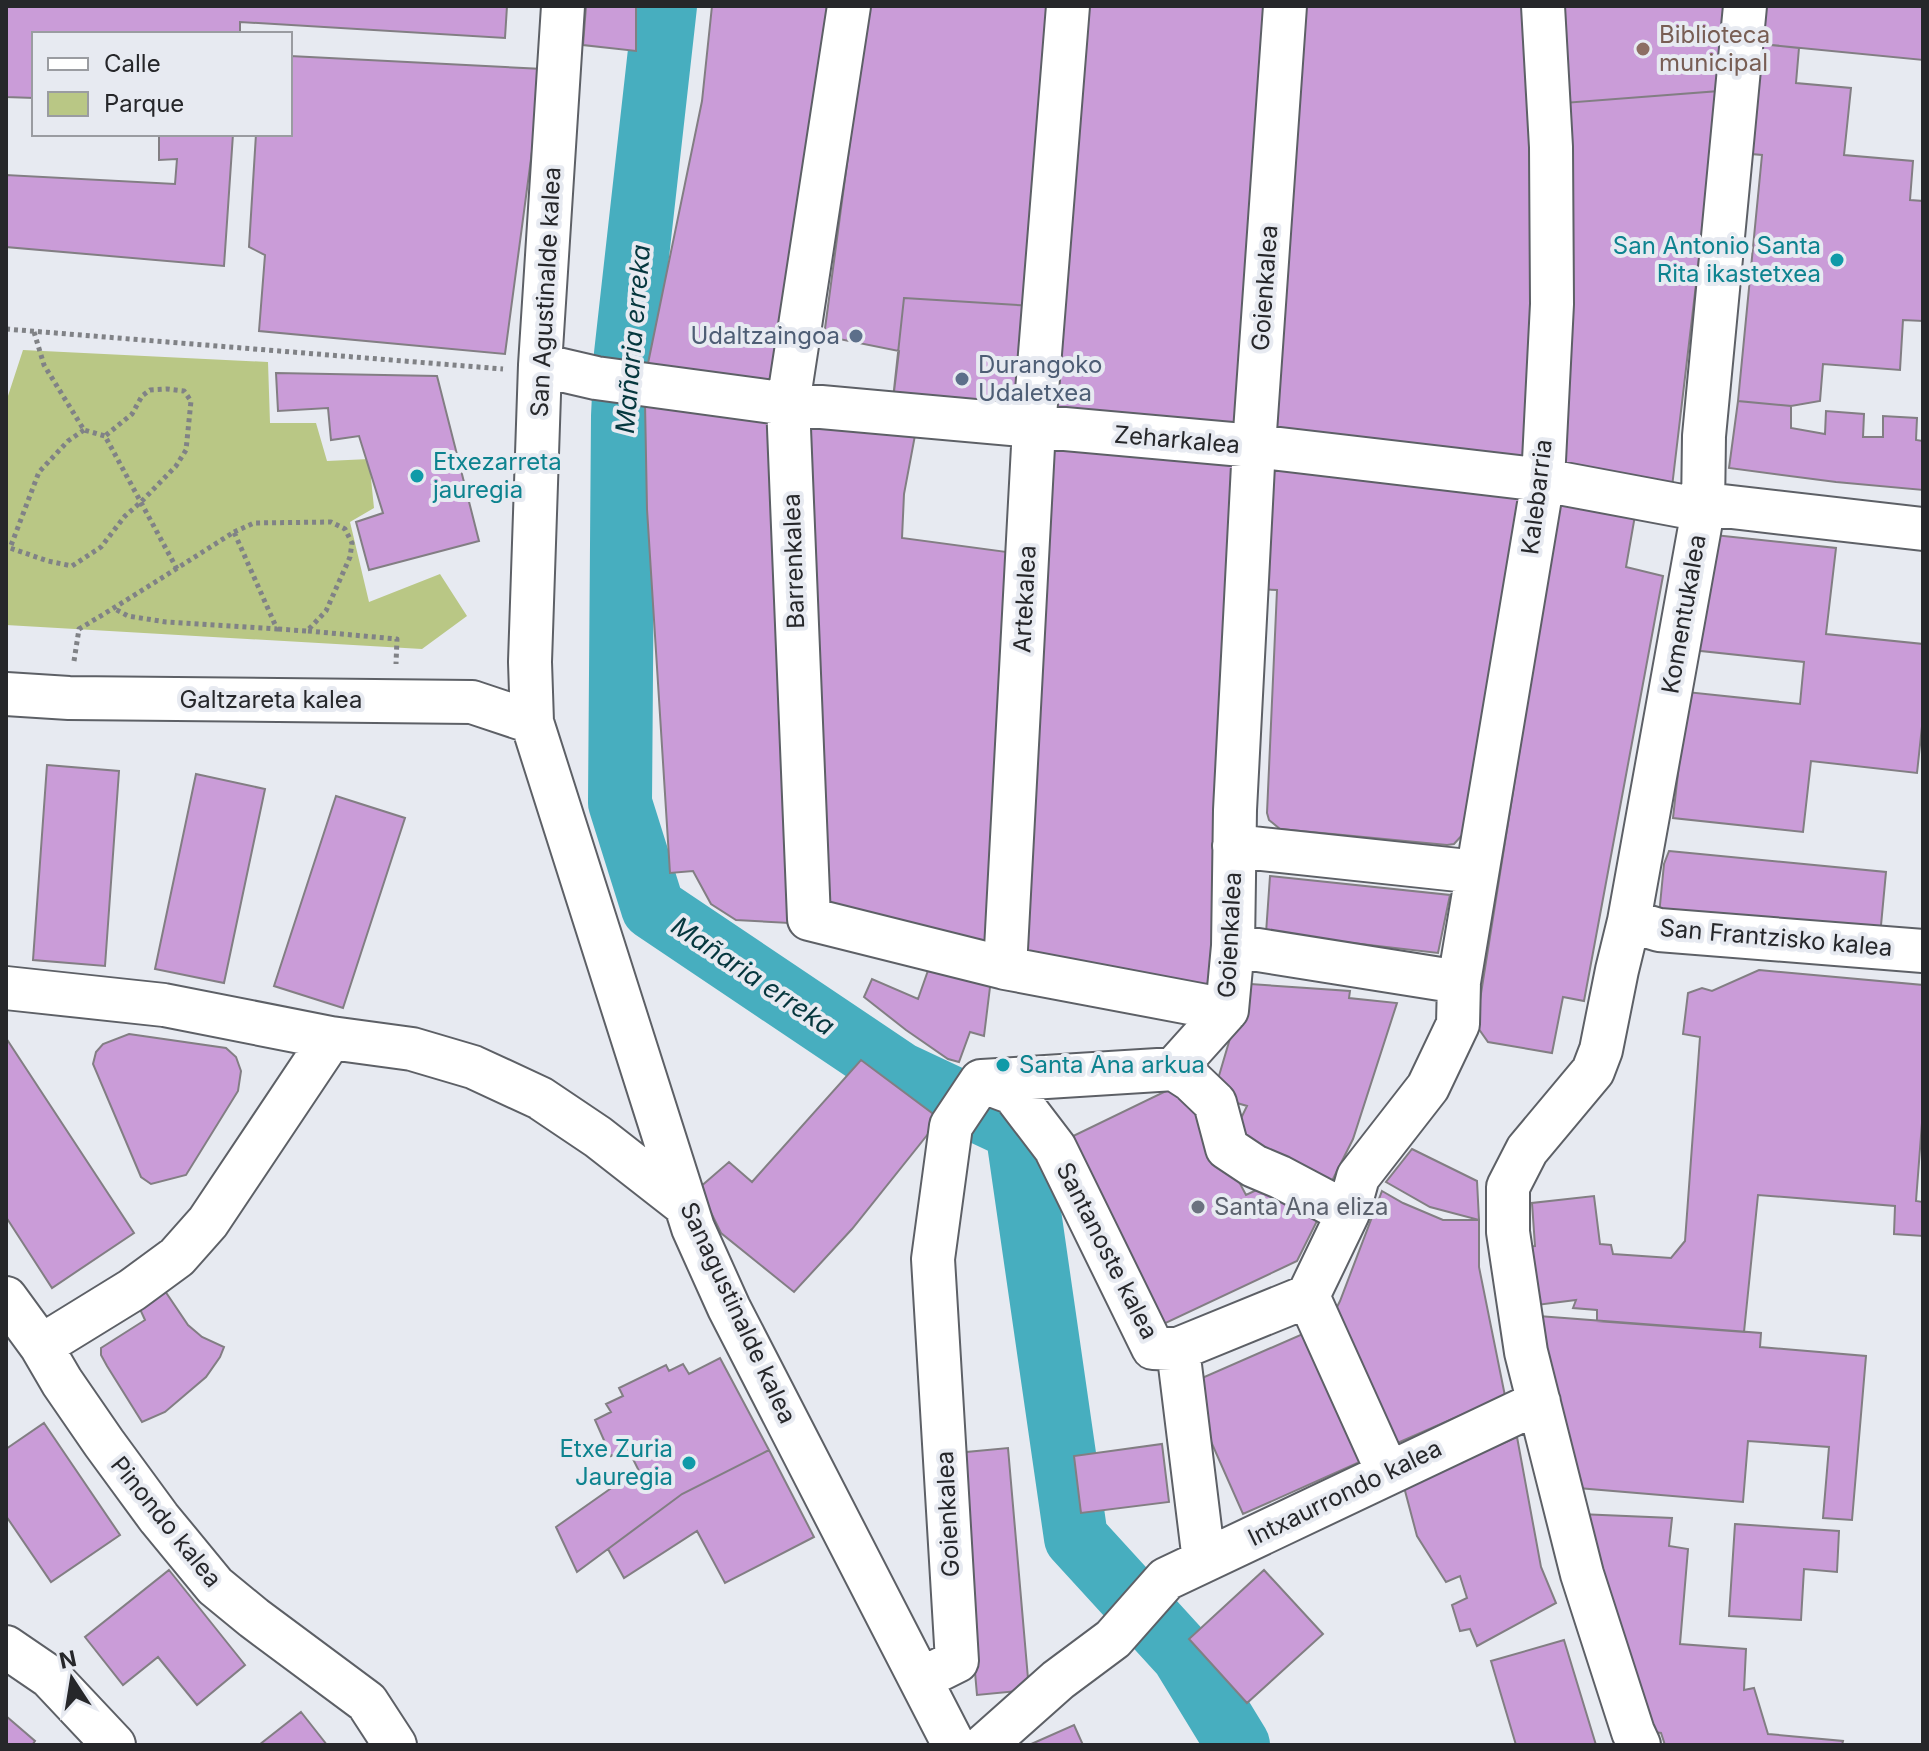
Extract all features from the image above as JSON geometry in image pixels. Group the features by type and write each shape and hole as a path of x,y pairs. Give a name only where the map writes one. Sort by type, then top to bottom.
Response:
{"street":[{"name":"San Agustinalde kalea","path":"532,722 530,662 540,365 563,6"},
{"name":"Barrenkalea","path":"849,6 788,404 809,919 1005,968"},
{"name":"Artekalea","path":"1005,968 1034,428 1068,6"},
{"name":"Goienkalea","path":"1174,1069 1227,1010 1233,946 1234,846 1254,446 1285,6"},
{"name":"Kalebarria","path":"1348,1213 1358,1177 1428,1087 1458,1024 1459,982 1543,480 1552,304 1551,147 1543,6"},
{"name":"Komentukalea","path":"1539,1402 1526,1352 1508,1232 1508,1187 1527,1150 1593,1071 1601,1050 1629,921 1703,510 1704,436 1745,6"},
{"name":"Zeharkalea","path":"540,365 596,378 788,404 1254,446 1543,480 1703,510 1723,506 1923,529"},
{"name":"Galtzareta kalea","path":"6,694 69,698 472,702 532,722"},
{"name":"Sanagustinalde kalea","path":"532,722 693,1228 729,1308 954,1745"},
{"path":"1234,846 1477,872"},
{"name":"San Frantzisko kalea","path":"1629,921 1659,930 1923,951"},
{"path":"1233,946 1459,982"},
{"path":"1005,968 1227,1010"},
{"path":"6,988 164,1005 331,1038 412,1049 473,1067 540,1098 598,1137 685,1205"},
{"path":"41,1346 132,1290 177,1257 208,1222 331,1038"},
{"path":"981,1081 1174,1069 1215,1103 1227,1148 1254,1166 1348,1213 1308,1296 1388,1473"},
{"name":"Goienkalea","path":"921,1679 957,1661 933,1259 951,1126 981,1081"},
{"name":"Santanoste kalea","path":"981,1081 1013,1093 1055,1148 1153,1348 1178,1349 1308,1296"},
{"name":"Pinondo kalea","path":"6,1298 104,1443 159,1518 215,1586 367,1702 395,1745"},
{"path":"1178,1349 1204,1561"},
{"path":"1539,1402 1582,1574 1639,1745"},
{"name":"Intxaurrondo kalea","path":"985,1745 1058,1680 1113,1639 1166,1579 1539,1402"},
{"path":"6,1647 50,1677 114,1745"}],"path":[{"path":"6,329 512,369 540,365"},
{"path":"34,332 44,365 84,430 105,436 177,569"},
{"path":"84,430 68,441 39,472 10,548 72,566 101,547 125,516 176,466 186,450 191,401 184,391 150,390 142,396 132,414 105,436"},
{"path":"69,698 79,629 234,532 254,523 331,522 345,529 352,543 350,557 326,611 307,631"},
{"path":"234,532 277,629"},
{"path":"113,608 128,616 166,622 397,639 394,701"}],"green space":[{"path":"23,350 268,362 270,423 316,423 327,461 369,459 374,508 350,522 369,602 440,574 467,616 422,649 6,625 6,402"}],"building":[{"path":"6,6 507,6 505,38 240,22 240,32 32,32 32,98 6,97"},
{"path":"586,6 636,6 636,51 583,45"},
{"path":"712,6 835,6 781,395 645,378 702,101"},
{"path":"868,6 1057,6 1025,413 892,408 899,351 824,336"},
{"path":"1084,6 1273,6 1243,431 1048,415"},
{"path":"1297,6 1531,6 1531,466 1266,440"},
{"path":"1560,6 1729,6 1672,487 1562,477"},
{"name":"Biblioteca municipal","path":"1560,6 1729,6 1719,91 1564,103"},
{"path":"1755,6 1923,6 1923,60 1751,43"},
{"name":"San Antonio Santa Rita ikastetxea","path":"1751,43 1799,48 1796,83 1851,88 1844,155 1913,161 1910,200 1923,201 1923,321 1903,320 1900,370 1823,364 1820,401 1791,406 1738,401 1762,155 1740,153"},
{"path":"292,56 543,69 505,354 259,331 265,255 249,247 256,136 292,136"},
{"path":"159,136 233,136 224,266 6,247 6,175 175,184 177,159 159,160"},
{"name":"Durangoko Udaletxea","path":"904,298 1034,306 1025,413 892,408"},
{"name":"Etxezarreta jauregia","path":"276,373 437,376 479,541 369,570 356,522 383,513 359,436 331,440 328,408 278,411"},
{"path":"1738,401 1791,406 1791,428 1825,434 1826,411 1864,414 1863,437 1883,437 1883,416 1917,418 1916,440 1923,441 1923,490 1729,468"},
{"path":"645,403 778,416 789,923 736,920 711,904 693,871 670,873 647,509"},
{"path":"808,424 916,430 904,494 902,538 1007,552 994,951 821,902"},
{"path":"1052,441 1242,461 1214,990 1021,959"},
{"path":"1267,460 1520,498 1464,833 1454,844 1280,829 1269,820 1277,590 1258,589"},
{"path":"1560,495 1637,504 1626,567 1663,576 1584,1001 1563,997 1552,1053 1488,1042 1476,1025"},
{"path":"1705,534 1836,548 1826,634 1923,644 1923,717 1917,773 1811,761 1803,832 1673,818 1687,692 1800,704 1804,662 1692,650"},
{"path":"47,765 119,771 105,966 33,960"},
{"path":"196,774 265,789 224,983 155,969"},
{"path":"336,796 405,818 343,1008 274,986"},
{"path":"1669,851 1886,872 1880,936 1659,915 1664,864"},
{"path":"1270,876 1450,895 1438,953 1266,933"},
{"path":"931,962 991,979 984,1036 970,1032 959,1062 948,1059 864,997 872,979 918,999"},
{"path":"1759,970 1923,985 1923,1110 1916,1201 1923,1202 1923,1236 1894,1234 1895,1206 1758,1195 1744,1332 1597,1321 1597,1310 1573,1308 1576,1300 1529,1306 1521,1247 1535,1246 1532,1203 1594,1196 1600,1244 1611,1245 1613,1254 1671,1258 1685,1241 1700,1037 1683,1034 1688,993 1702,988 1712,991"},
{"path":"1236,983 1350,991 1349,998 1397,1003 1353,1139 1330,1185 1230,1141 1247,1106 1213,1096 1231,1035"},
{"path":"129,1034 226,1048 236,1057 241,1071 238,1091 186,1175 151,1184 141,1177 93,1064 96,1052 103,1044"},
{"path":"6,1038 134,1233 52,1288 6,1217"},
{"path":"861,1060 940,1119 852,1229 794,1292 721,1233 699,1188 729,1162 752,1182"},
{"name":"Santa Ana eliza","path":"1168,1090 1195,1098 1246,1195 1263,1187 1318,1219 1297,1261 1155,1328 1067,1139"},
{"path":"1412,1149 1477,1181 1479,1220 1430,1207 1386,1182"},
{"path":"1382,1191 1443,1220 1479,1220 1479,1267 1505,1396 1386,1448 1333,1315"},
{"path":"165,1291 188,1325 202,1337 224,1347 206,1377 165,1412 142,1422 107,1366 101,1348 145,1320 139,1307"},
{"path":"1538,1316 1761,1333 1760,1347 1866,1356 1852,1520 1823,1518 1829,1447 1748,1441 1743,1502 1578,1488"},
{"path":"1305,1333 1362,1461 1243,1514 1186,1385"},
{"name":"Etxe Zuria Jauregia","path":"720,1358 769,1450 682,1494 577,1572 556,1527 639,1471 627,1447 611,1456 595,1420 611,1412 606,1404 623,1396 619,1388 666,1365 669,1371 683,1364 689,1374"},
{"path":"44,1423 120,1535 51,1582 6,1516 6,1449"},
{"path":"1517,1437 1541,1567 1556,1603 1477,1646 1470,1629 1460,1631 1452,1605 1467,1598 1460,1576 1446,1582 1417,1536 1404,1487"},
{"path":"1162,1444 1169,1502 1081,1513 1074,1456"},
{"path":"1008,1448 1029,1690 977,1695 956,1453"},
{"path":"769,1450 814,1537 725,1583 697,1531 624,1578 608,1549 682,1494"},
{"path":"1579,1514 1672,1518 1669,1546 1688,1549 1680,1644 1746,1649 1744,1690 1754,1688 1768,1734 1843,1741 1842,1745 1665,1745 1661,1733 1647,1731"},
{"path":"1735,1524 1839,1531 1837,1572 1804,1569 1801,1620 1729,1616"},
{"path":"169,1570 245,1665 197,1705 158,1657 123,1685 85,1637"},
{"path":"1264,1570 1323,1634 1247,1703 1189,1639"},
{"path":"1564,1640 1596,1745 1516,1745 1491,1661"},
{"path":"301,1712 327,1745 259,1745"},
{"path":"6,1716 35,1741 32,1745 6,1745"},
{"path":"1074,1725 1083,1745 1029,1745"}],"waterway":[{"name":"Mañaria erreka","path":"665,6 626,354 623,416 620,803 653,908 900,1074 1017,1129 1076,1538 1183,1655 1238,1745"}],"place":[{"name":"Biblioteca municipal","path":"1643,49"},
{"name":"San Antonio Santa Rita ikastetxea","path":"1837,260"},
{"name":"Udaltzaingoa","path":"856,336"},
{"name":"Durangoko Udaletxea","path":"962,379"},
{"name":"Etxezarreta jauregia","path":"417,476"},
{"name":"Santa Ana arkua","path":"1003,1065"},
{"name":"Santa Ana eliza","path":"1198,1207"},
{"name":"Etxe Zuria Jauregia","path":"689,1463"}]}
